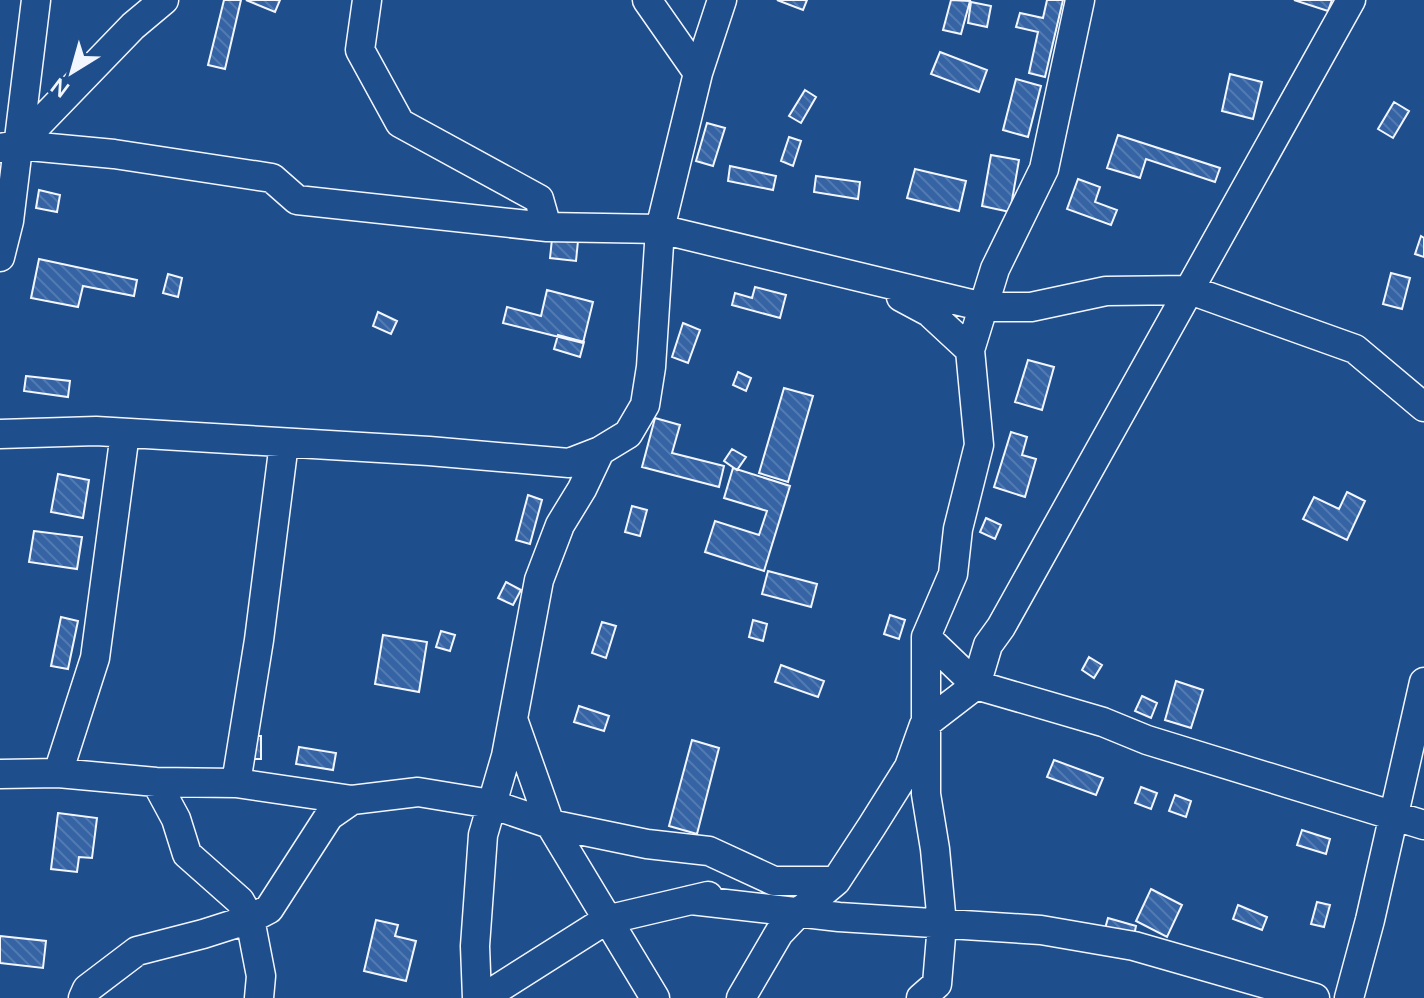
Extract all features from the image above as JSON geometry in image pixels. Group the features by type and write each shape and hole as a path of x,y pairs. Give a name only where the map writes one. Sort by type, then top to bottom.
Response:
{"street":[{"path":"0,257 9,221 9,146 36,0"},
{"path":"9,146 164,0"},
{"path":"367,0 360,50 400,123 539,199 547,227"},
{"path":"647,0 698,73"},
{"path":"0,434 125,433 429,451 569,463 600,451 628,434 645,405 651,367 660,229 698,73 722,0"},
{"path":"921,998 937,984 942,924 926,794 926,637 953,574 958,529 979,445 970,350 995,269 1044,169 1080,0"},
{"path":"741,998 779,933 836,881 909,767 924,725 976,685 988,645 1001,627 1351,0"},
{"path":"9,146 114,154 272,178 297,200 547,227 660,229 984,307 1031,307 1106,291 1190,290 1355,349 1424,407"},
{"path":"872,282 929,312 970,350"},
{"path":"58,773 95,658 125,433"},
{"path":"236,783 259,640 284,443"},
{"path":"600,451 560,525 539,580 513,721 483,835 475,946 480,998 606,920 774,881 836,881"},
{"path":"926,637 988,645"},
{"path":"926,637 976,685 1103,722 1147,740 1424,825"},
{"path":"1349,998 1424,682"},
{"path":"513,721 550,824 655,998"},
{"path":"0,774 58,773 156,782 236,783 352,800 418,792 491,804 550,824 647,844 709,851 774,881 799,912"},
{"path":"156,782 176,819 187,854 240,901 250,919 261,976 259,998"},
{"path":"83,998 87,989 137,951 250,919 269,909 329,816 352,800"},
{"path":"691,900 799,912 1041,930 1134,946 1315,998"}],"building":[{"path":"224,0 241,0 225,69 208,65"},
{"path":"246,0 280,0 275,12"},
{"path":"777,0 807,0 803,10"},
{"path":"951,0 970,1 961,34 943,30"},
{"path":"1047,0 1063,0 1045,77 1029,73 1038,32 1016,27 1020,13 1043,18"},
{"path":"1294,0 1332,0 1328,11"},
{"path":"971,2 991,6 987,27 968,23"},
{"path":"940,52 987,70 979,92 931,74"},
{"path":"1230,74 1262,82 1253,119 1222,111"},
{"path":"1016,79 1041,86 1028,137 1003,130"},
{"path":"805,90 816,97 801,123 789,116"},
{"path":"1394,102 1409,111 1393,138 1378,129"},
{"path":"707,123 725,128 713,166 696,161"},
{"path":"1118,135 1220,168 1215,182 1146,159 1140,178 1107,168"},
{"path":"789,137 801,141 793,166 781,161"},
{"path":"991,155 1019,160 1010,212 982,206"},
{"path":"730,166 776,176 773,190 728,181"},
{"path":"915,169 966,181 959,211 907,198"},
{"path":"816,176 860,182 858,199 814,192"},
{"path":"1078,179 1100,187 1095,202 1117,210 1111,225 1067,209"},
{"path":"39,190 60,195 57,212 36,208"},
{"path":"1421,236 1424,238 1424,257 1415,254"},
{"path":"552,239 578,241 576,261 550,258"},
{"path":"39,259 137,280 134,296 83,286 78,307 31,298"},
{"path":"1391,273 1410,278 1402,309 1383,304"},
{"path":"168,274 182,278 178,297 163,293"},
{"path":"755,287 786,295 780,318 732,305 735,293 752,298"},
{"path":"547,290 593,302 583,343 503,323 507,307 541,316"},
{"path":"378,312 397,321 391,334 373,326"},
{"path":"683,323 700,330 688,363 672,357"},
{"path":"558,335 584,342 580,357 554,349"},
{"path":"1028,360 1054,367 1042,410 1015,402"},
{"path":"738,372 751,378 746,391 733,385"},
{"path":"26,376 70,381 68,397 24,391"},
{"path":"784,388 813,396 788,482 759,473"},
{"path":"655,418 680,425 672,453 724,466 719,487 642,467"},
{"path":"1011,432 1027,437 1022,455 1036,459 1025,497 994,487"},
{"path":"732,449 746,457 737,470 724,461"},
{"path":"733,468 790,486 764,571 705,552 715,521 759,535 767,511 724,498"},
{"path":"58,474 89,480 83,518 51,512"},
{"path":"1347,492 1365,501 1347,540 1303,519 1314,497 1339,509"},
{"path":"528,495 542,500 530,544 516,540"},
{"path":"632,506 647,510 640,536 625,532"},
{"path":"986,518 1001,525 995,539 980,532"},
{"path":"34,531 82,537 77,569 29,562"},
{"path":"768,571 817,584 811,607 762,594"},
{"path":"506,582 521,590 513,605 498,598"},
{"path":"890,615 905,620 899,639 884,634"},
{"path":"61,617 78,621 68,669 51,666"},
{"path":"753,620 767,624 763,641 749,637"},
{"path":"602,622 616,626 606,658 592,653"},
{"path":"441,631 455,635 450,651 436,647"},
{"path":"383,635 427,642 419,692 375,684"},
{"path":"1089,657 1102,665 1094,678 1082,670"},
{"path":"781,665 824,681 818,697 775,682"},
{"path":"1176,681 1203,690 1191,728 1165,720"},
{"path":"1142,696 1157,703 1151,718 1135,711"},
{"path":"579,706 609,716 604,731 574,722"},
{"path":"246,736 261,736 261,759 246,759"},
{"path":"692,740 719,748 697,834 669,826"},
{"path":"299,747 336,753 333,770 296,764"},
{"path":"1054,760 1103,778 1096,795 1047,777"},
{"path":"1141,787 1157,793 1151,809 1135,803"},
{"path":"1175,795 1191,801 1186,817 1169,811"},
{"path":"58,813 97,818 92,858 79,857 77,872 51,869"},
{"path":"1302,830 1330,839 1326,854 1297,845"},
{"path":"1151,889 1182,905 1167,937 1136,921"},
{"path":"1317,902 1330,905 1324,927 1311,924"},
{"path":"1238,905 1267,917 1262,930 1233,919"},
{"path":"1108,918 1136,926 1133,940 1104,932"},
{"path":"376,920 398,925 395,936 416,941 406,981 364,971"},
{"path":"0,936 46,941 43,968 0,963"}]}
